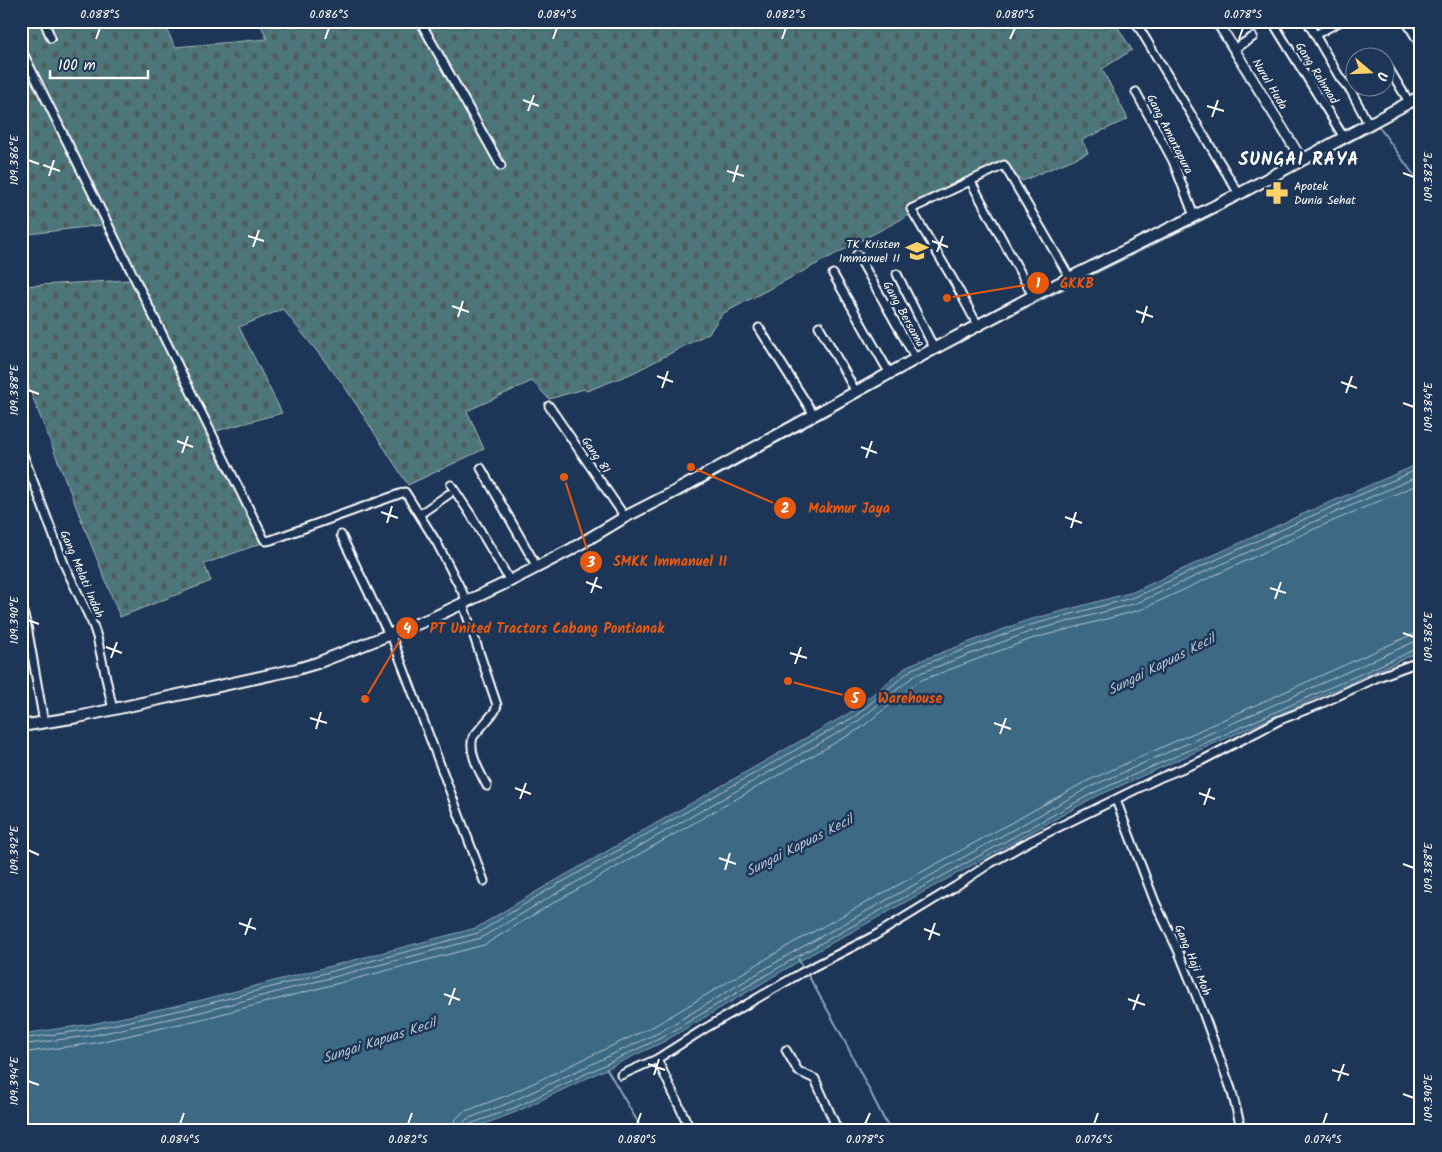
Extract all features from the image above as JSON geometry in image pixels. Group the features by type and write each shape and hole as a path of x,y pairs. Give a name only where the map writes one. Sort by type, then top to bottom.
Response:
{"main road":[{"path":"21,726 113,710 297,669 432,618 570,550 625,517 662,499 814,416 934,348 1033,296 1239,194 1343,136 1421,96"}],"street":[{"path":"44,21 52,38"},
{"path":"420,21 501,166"},
{"path":"1135,21 1239,194"},
{"name":"Nurul Huda","path":"1217,21 1302,160"},
{"name":"Gang Rahmad","path":"1272,21 1343,136"},
{"path":"1307,21 1340,78 1351,91 1368,123"},
{"path":"1315,35 1341,21"},
{"path":"1406,21 1421,46"},
{"path":"1234,49 1253,37"},
{"path":"21,49 264,539 271,540 405,492 420,514 465,603 497,705 495,711 472,737 476,760 487,786"},
{"path":"1394,77 1409,102"},
{"name":"Gang Amartapura","path":"1136,92 1173,161 1194,216"},
{"path":"978,326 911,209 1004,166 1070,278"},
{"path":"971,182 1033,296"},
{"name":"Gang Bersama","path":"858,254 916,359"},
{"path":"834,274 890,374"},
{"path":"897,274 934,348"},
{"path":"819,326 856,392"},
{"path":"759,328 814,416"},
{"name":"Gang 81","path":"549,406 625,517"},
{"name":"Gang Melati Indah","path":"21,449 65,566 88,612 95,631 113,710"},
{"path":"481,468 537,567"},
{"path":"451,485 510,581"},
{"path":"420,514 449,494"},
{"path":"341,535 390,635 484,881"},
{"path":"21,605 27,626 44,723"},
{"path":"621,1075 657,1060 704,1029 801,973 874,936 1010,851 1159,778 1201,761 1280,720 1318,705 1378,677 1421,661"},
{"name":"Gang Haji Moh","path":"1116,800 1155,902 1178,950 1204,1015 1231,1089 1242,1131"},
{"path":"786,1050 798,1071 815,1079 838,1131"},
{"path":"657,1060 691,1131"},
{"path":"1421,1064 1421,1072"}],"green space":[{"path":"21,21 163,21 175,47 267,39 259,21 1114,21 1132,50 1102,69 1128,119 1082,140 1088,153 1022,181 1006,164 722,314 709,333 633,373 587,391 584,389 549,399 532,381 467,411 484,449 408,485 343,384 283,309 239,327 282,413 205,434 262,543 204,564 211,581 120,617 21,368 21,286 130,280 102,225 21,235"}],"water":[{"name":"Sungai Kapuas Kecil","path":"1421,463 1421,651 1093,798 801,960 665,1041 516,1112 466,1131 21,1131 21,1034 92,1024 198,1001 476,928 851,712 909,665 1025,621 1133,592 1305,513"}],"waterway":[{"path":"1210,21 1292,154"},
{"path":"948,348 1212,215 1379,127 1421,185"},
{"path":"894,378 939,353"},
{"path":"681,496 885,383"},
{"path":"798,959 802,966"},
{"path":"808,975 840,1032 890,1131"},
{"path":"607,1069 643,1131"}],"place":[{"name":"Apotek Dunia Sehat","path":"1277,193"},
{"name":"TK Kristen Immanuel II","path":"917,251"},
{"name":"GKKB","path":"947,298"},
{"name":"Makmur Jaya","path":"691,467"},
{"name":"SMKK Immanuel II","path":"564,477"},
{"name":"Warehouse","path":"788,681"},
{"name":"PT United Tractors Cabang Pontianak","path":"365,699"}],"district":[{"name":"SUNGAI RAYA","path":"1299,159"}]}
